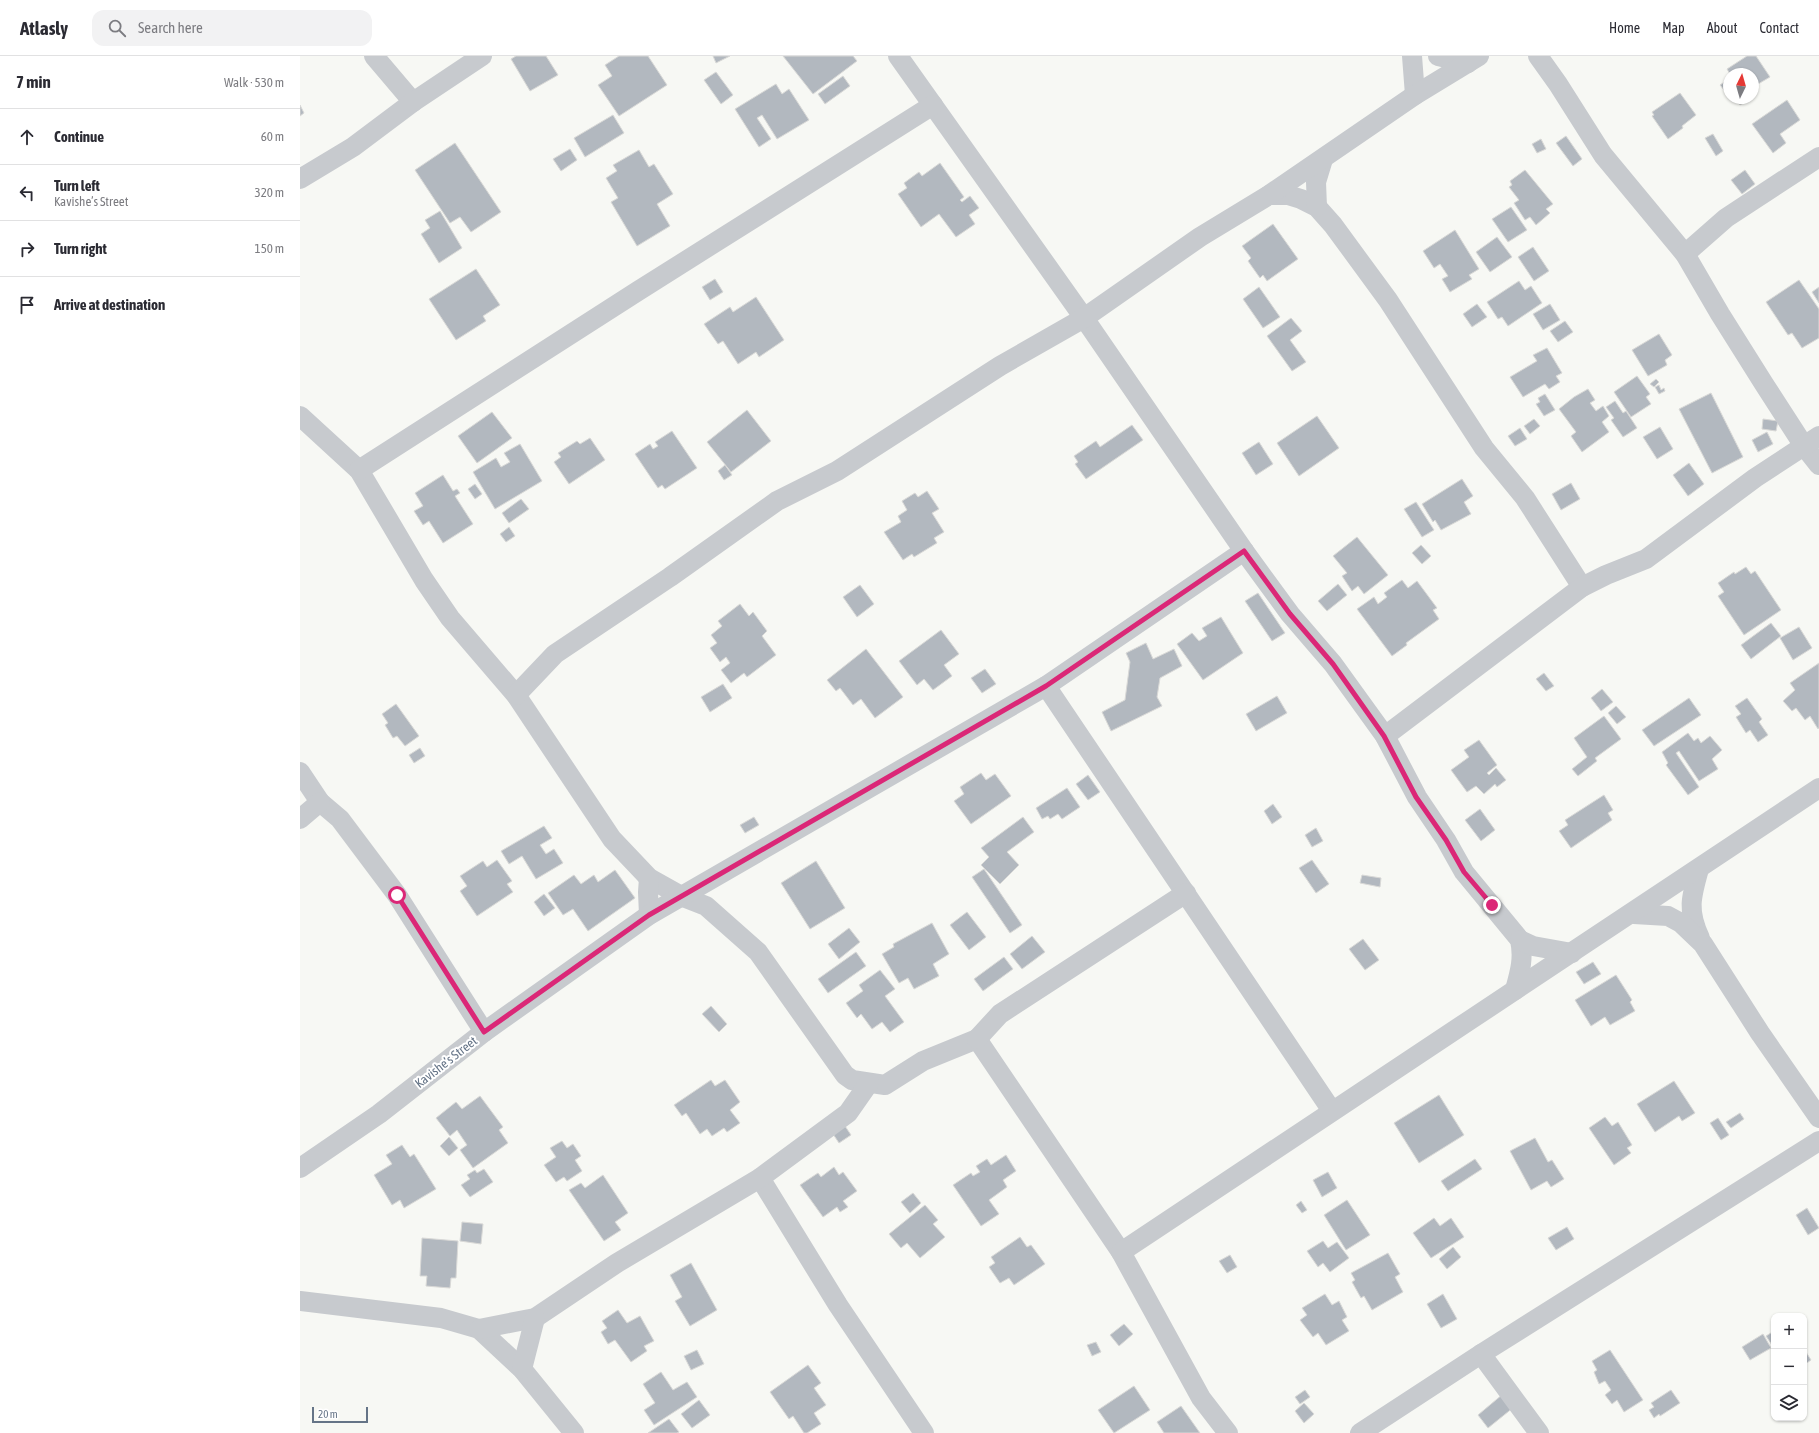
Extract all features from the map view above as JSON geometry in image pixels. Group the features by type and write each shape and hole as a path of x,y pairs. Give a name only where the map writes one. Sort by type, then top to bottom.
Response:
{"street":[{"path":"374,56 413,102"},
{"path":"300,179 353,146 413,102 482,56"},
{"path":"898,56 1084,318 1244,551 1290,614 1333,664 1384,736 1416,797 1446,840 1464,872 1520,940 1533,946 1572,953"},
{"path":"1412,56 1415,94"},
{"path":"1438,56 1473,59"},
{"path":"1538,56 1558,84 1603,155 1686,254 1720,314 1812,441 1819,465"},
{"path":"516,695 556,654 670,577 777,501 837,471 1000,366 1084,318 1200,237 1269,195 1415,94 1473,59"},
{"path":"359,470 638,290 933,105"},
{"path":"1686,254 1726,218 1819,157"},
{"path":"1317,206 1316,182 1323,159"},
{"path":"1269,195 1288,195 1317,206 1333,225 1388,300 1484,448 1525,498 1582,587"},
{"path":"300,416 359,470 428,586 450,618 516,695 612,839 649,878 683,897 706,906 758,952 845,1075 852,1080 885,1085 923,1061 977,1039 1000,1014 1186,893"},
{"path":"1384,736 1582,587 1606,575 1646,559 1755,478 1812,441"},
{"name":"Kavishe’s Street","path":"300,1168 379,1114 484,1032 649,915 683,897 1046,686 1244,551"},
{"path":"1046,686 1332,1111"},
{"path":"300,772 320,802 340,818 397,895 484,1032"},
{"path":"1121,1252 1515,990 1634,914 1819,788"},
{"path":"300,819 320,802"},
{"path":"1699,870 1691,896 1693,922 1703,944 1760,1033 1819,1118"},
{"path":"649,878 649,915"},
{"path":"1634,914 1668,916 1682,923 1703,944"},
{"path":"1515,990 1522,967 1523,953 1520,940"},
{"path":"977,1039 1121,1252 1201,1398 1228,1433"},
{"path":"479,1329 534,1318 617,1263 760,1178 848,1113 869,1083"},
{"path":"1360,1433 1481,1354 1819,1141"},
{"path":"760,1178 838,1305 924,1433"},
{"path":"300,1301 441,1318 479,1329 522,1369 574,1433"},
{"path":"522,1369 534,1318"},
{"path":"1481,1354 1539,1433"}],"building":[{"path":"516,56 546,56 558,75 530,91 511,59"},
{"path":"619,56 648,56 667,85 619,116 598,85 612,76 605,65"},
{"path":"713,56 730,56 716,63"},
{"path":"783,56 853,56 857,61 813,94"},
{"path":"1747,56 1756,56 1770,77 1759,83 1759,68 1729,68"},
{"path":"716,72 733,95 721,104 704,80"},
{"path":"843,76 850,86 825,104 818,94"},
{"path":"776,84 782,94 789,89 809,120 777,139 762,115 757,118 771,139 759,147 735,109"},
{"path":"1680,93 1696,115 1682,126 1683,128 1668,139 1652,116 1654,115 1652,112"},
{"path":"1787,100 1800,120 1780,134 1786,143 1773,153 1752,124"},
{"path":"300,105 304,113 300,116"},
{"path":"613,115 624,133 585,157 574,138"},
{"path":"1713,134 1723,151 1716,156 1705,138"},
{"path":"1566,136 1582,159 1573,166 1556,143"},
{"path":"1541,139 1546,149 1537,153 1532,144"},
{"path":"455,143 501,212 471,232 460,217 450,223 415,170"},
{"path":"570,149 577,160 561,171 553,159"},
{"path":"639,150 649,167 654,164 673,194 657,204 670,226 637,246 611,202 618,198 606,178 617,171 613,165"},
{"path":"940,163 964,197 960,200 962,202 970,196 979,208 969,215 975,224 956,237 939,214 921,227 898,194 907,188 904,183 919,172 922,176"},
{"path":"1525,170 1553,204 1546,209 1550,213 1536,225 1530,217 1525,220 1514,203 1519,200 1509,187 1512,185 1510,181"},
{"path":"1745,170 1755,184 1742,194 1731,180"},
{"path":"1511,207 1527,230 1508,242 1492,219"},
{"path":"440,211 462,248 439,263 421,234 430,228 425,220"},
{"path":"1273,224 1298,259 1267,281 1263,275 1260,278 1248,261 1251,258 1242,246"},
{"path":"1455,230 1479,269 1469,275 1472,279 1450,292 1442,279 1448,276 1440,264 1434,268 1423,251"},
{"path":"1497,237 1512,257 1490,272 1476,252"},
{"path":"1533,247 1549,271 1534,281 1518,257"},
{"path":"476,269 500,305 483,316 486,321 456,340 429,299"},
{"path":"715,279 723,292 710,300 702,287"},
{"path":"1799,280 1819,309 1819,338 1802,348 1792,333 1788,335 1766,302"},
{"path":"1519,281 1525,290 1531,286 1542,303 1508,326 1502,317 1498,319 1487,302"},
{"path":"1259,287 1280,317 1263,328 1243,299"},
{"path":"1819,287 1819,303 1812,292"},
{"path":"756,297 784,340 759,357 756,352 738,364 723,341 718,344 704,324 730,307 733,312"},
{"path":"1477,304 1487,317 1472,327 1463,314"},
{"path":"1550,304 1560,320 1543,330 1533,314"},
{"path":"1291,318 1302,331 1290,340 1306,362 1292,371 1267,336"},
{"path":"1565,321 1573,332 1558,342 1550,331"},
{"path":"1659,334 1672,355 1665,360 1667,365 1648,376 1632,350"},
{"path":"1547,348 1562,373 1556,376 1560,382 1549,389 1545,384 1523,397 1510,377 1537,361 1533,355"},
{"path":"1637,376 1650,394 1646,397 1651,404 1631,417 1614,392"},
{"path":"1656,379 1659,382 1654,387 1650,384"},
{"path":"1659,385 1661,390 1664,388 1665,391 1659,394 1655,387"},
{"path":"1588,389 1595,400 1590,403 1596,411 1603,406 1609,416 1602,422 1609,432 1582,452 1571,436 1576,432 1559,409 1574,397"},
{"path":"1711,393 1743,457 1712,473 1679,409"},
{"path":"1545,394 1555,410 1544,416 1536,404 1540,402 1538,398"},
{"path":"1615,401 1623,413 1626,411 1637,428 1623,437 1611,420 1614,418 1606,407"},
{"path":"747,410 771,441 731,472 707,442"},
{"path":"492,412 512,438 477,463 458,436"},
{"path":"1317,416 1339,448 1299,476 1277,443"},
{"path":"1534,419 1540,426 1530,434 1524,426"},
{"path":"1763,419 1778,421 1776,431 1762,429"},
{"path":"1132,425 1143,440 1086,479 1075,464 1078,462 1074,456 1096,441 1100,447"},
{"path":"1660,427 1673,449 1657,459 1643,437"},
{"path":"1520,428 1527,439 1515,446 1508,436"},
{"path":"672,431 697,468 665,489 662,485 658,488 635,454 650,444 653,449 658,446 655,442"},
{"path":"1767,432 1773,444 1758,452 1752,440"},
{"path":"590,438 605,460 569,484 554,462 561,457 558,453 577,441 580,444"},
{"path":"1259,442 1273,464 1256,475 1242,453"},
{"path":"520,444 542,481 495,509 473,472 496,458 501,467 510,462 504,453"},
{"path":"1689,463 1704,484 1688,496 1673,475"},
{"path":"725,465 732,475 724,480 718,471"},
{"path":"443,475 453,491 457,489 460,493 455,496 473,524 443,543 429,521 423,525 414,511 423,506 415,493"},
{"path":"1462,479 1473,496 1464,502 1471,514 1441,530 1435,520 1433,522 1422,504"},
{"path":"1571,483 1580,499 1561,510 1552,494"},
{"path":"475,484 482,494 475,499 468,489"},
{"path":"927,491 939,509 932,513 944,532 934,538 937,543 914,557 912,554 903,560 884,532 901,522 898,516 907,510 902,501 915,493 918,497"},
{"path":"521,499 529,509 509,523 502,513"},
{"path":"1416,502 1434,530 1422,537 1404,509"},
{"path":"509,527 515,536 506,542 500,534"},
{"path":"1357,537 1388,575 1364,594 1358,586 1352,591 1342,576 1347,573 1333,556"},
{"path":"1421,545 1431,556 1422,564 1412,553"},
{"path":"1746,567 1751,574 1755,571 1781,610 1744,635 1718,596 1724,592 1718,583 1734,572 1735,574"},
{"path":"1402,580 1408,588 1417,581 1437,608 1433,610 1439,619 1406,643 1407,645 1392,656 1357,609 1374,597 1378,604 1387,597 1384,593"},
{"path":"1338,584 1347,595 1327,611 1318,601"},
{"path":"860,585 874,604 857,617 843,597"},
{"path":"1258,593 1285,633 1272,641 1245,601"},
{"path":"740,604 749,616 753,612 767,631 762,636 776,655 747,677 744,673 731,683 721,670 730,663 726,657 720,662 710,648 717,643 711,635 722,626 718,621"},
{"path":"1221,617 1243,653 1203,680 1177,644 1192,633 1199,641 1207,636 1202,628"},
{"path":"1771,623 1781,636 1751,659 1741,645"},
{"path":"1799,627 1812,648 1793,660 1780,638"},
{"path":"941,630 959,654 944,665 952,676 933,690 924,679 917,685 899,661"},
{"path":"1146,643 1153,659 1174,649 1182,666 1160,678 1157,697 1162,706 1111,731 1102,712 1125,700 1130,662 1126,653"},
{"path":"866,649 903,697 875,718 861,699 853,705 840,688 836,691 827,680"},
{"path":"1819,663 1818,729 1810,716 1805,720 1796,708 1792,711 1783,701 1795,690 1790,683"},
{"path":"985,669 996,684 982,693 971,678"},
{"path":"1544,673 1554,686 1546,691 1536,679"},
{"path":"723,684 732,698 710,712 701,697"},
{"path":"1602,689 1613,702 1601,711 1591,698"},
{"path":"1277,696 1287,713 1256,731 1246,714"},
{"path":"1689,698 1701,715 1654,746 1642,730"},
{"path":"1747,698 1762,719 1759,722 1768,735 1758,742 1750,730 1746,733 1736,717 1741,714 1735,706"},
{"path":"396,704 419,736 405,746 397,736 393,738 385,725 388,723 382,714"},
{"path":"1616,706 1626,717 1617,724 1608,713"},
{"path":"1604,716 1621,739 1595,758 1597,761 1578,776 1572,769 1587,757 1574,738"},
{"path":"1688,733 1694,741 1698,738 1701,743 1710,736 1722,750 1712,759 1718,769 1699,781 1679,751 1676,753 1699,787 1688,795 1666,765 1668,763 1662,752"},
{"path":"1479,740 1497,765 1487,773 1489,775 1496,768 1506,780 1497,787 1495,784 1484,794 1476,786 1467,792 1451,770 1469,757 1464,750"},
{"path":"420,748 425,756 414,763 409,755"},
{"path":"981,773 986,780 995,774 1011,796 971,824 954,801 964,794 960,787"},
{"path":"1088,775 1100,792 1088,800 1076,784"},
{"path":"1067,788 1080,807 1062,819 1058,814 1050,819 1048,816 1042,819 1036,808"},
{"path":"1604,795 1613,810 1608,813 1612,820 1571,848 1559,831 1568,825 1565,820"},
{"path":"1273,804 1282,817 1272,824 1264,811"},
{"path":"1480,809 1495,830 1481,841 1465,820"},
{"path":"754,817 759,825 745,833 740,825"},
{"path":"1023,817 1034,832 1007,852 1019,865 1000,884 981,865 989,857 981,848"},
{"path":"544,826 552,838 540,845 546,854 554,849 563,863 536,879 522,856 509,864 501,851"},
{"path":"1316,828 1323,841 1312,847 1305,835"},
{"path":"497,860 512,881 507,884 513,892 477,916 460,891 467,886 460,876 483,861 487,867"},
{"path":"1312,860 1329,884 1316,893 1299,868"},
{"path":"816,861 845,908 810,929 781,883"},
{"path":"984,869 1022,925 1010,933 972,877"},
{"path":"615,870 635,898 588,931 573,909 563,915 548,893 574,875 581,884 594,875 598,882"},
{"path":"1362,875 1381,878 1380,887 1360,883"},
{"path":"544,894 555,908 544,916 534,902"},
{"path":"967,912 986,937 969,950 950,925"},
{"path":"932,923 949,954 933,964 939,976 914,989 908,978 899,983 882,954 894,947 893,944"},
{"path":"849,928 860,942 839,959 828,944"},
{"path":"1032,936 1045,952 1022,969 1010,954"},
{"path":"1363,939 1379,960 1365,970 1349,949"},
{"path":"856,952 866,966 828,993 818,979"},
{"path":"1004,957 1013,969 983,991 974,979"},
{"path":"1593,962 1601,974 1584,984 1576,972"},
{"path":"880,970 895,989 885,996 904,1022 890,1032 882,1022 872,1029 861,1014 857,1018 846,1003 863,991 859,985"},
{"path":"1616,975 1632,1000 1630,1002 1635,1011 1610,1025 1605,1017 1591,1026 1575,1000"},
{"path":"711,1006 727,1024 719,1032 702,1014"},
{"path":"711,1080 715,1086 725,1080 740,1102 730,1110 740,1123 727,1132 724,1128 712,1136 707,1129 700,1134 686,1113 682,1116 674,1105"},
{"path":"1674,1081 1695,1113 1682,1121 1679,1116 1655,1132 1637,1104"},
{"path":"1439,1095 1464,1135 1419,1163 1394,1123"},
{"path":"480,1096 503,1127 499,1130 508,1143 473,1168 460,1150 467,1145 457,1130 450,1136 436,1118 456,1102 462,1109"},
{"path":"1740,1113 1744,1119 1731,1128 1726,1122"},
{"path":"1605,1117 1612,1126 1618,1122 1632,1145 1627,1148 1631,1153 1614,1165 1589,1128"},
{"path":"1718,1118 1729,1135 1721,1140 1710,1123"},
{"path":"845,1126 851,1135 839,1143 833,1134"},
{"path":"449,1137 458,1148 449,1156 440,1146"},
{"path":"1535,1138 1548,1162 1552,1160 1564,1179 1551,1187 1547,1181 1531,1190 1510,1151"},
{"path":"562,1141 567,1148 573,1144 581,1156 575,1160 582,1171 567,1181 564,1177 556,1182 544,1165 556,1157 550,1148"},
{"path":"402,1145 410,1157 414,1154 436,1189 404,1208 400,1200 392,1205 374,1175 392,1164 386,1155"},
{"path":"1006,1155 1016,1171 1003,1180 1007,1187 989,1200 999,1214 981,1226 953,1185 971,1173 973,1176 980,1172 976,1166 987,1159 991,1165"},
{"path":"1475,1159 1482,1169 1448,1191 1441,1181"},
{"path":"834,1167 839,1175 843,1172 857,1191 843,1201 848,1207 840,1212 837,1207 823,1217 800,1185 818,1173 821,1177"},
{"path":"484,1169 493,1182 470,1197 461,1185 470,1179 467,1175 475,1170 477,1173"},
{"path":"1328,1172 1337,1188 1322,1197 1313,1180"},
{"path":"603,1175 628,1213 615,1222 621,1230 604,1241 569,1190 581,1183 585,1188"},
{"path":"913,1193 921,1203 910,1213 901,1202"},
{"path":"1347,1200 1370,1235 1346,1250 1324,1215"},
{"path":"1301,1201 1307,1210 1302,1213 1296,1205"},
{"path":"925,1205 938,1220 933,1224 945,1237 920,1258 907,1243 901,1248 889,1234"},
{"path":"1807,1208 1819,1228 1808,1235 1796,1215"},
{"path":"1434,1218 1440,1226 1451,1218 1464,1237 1431,1258 1413,1233"},
{"path":"462,1222 483,1224 481,1244 460,1241"},
{"path":"1567,1227 1574,1239 1556,1250 1548,1238"},
{"path":"1020,1237 1027,1247 1031,1245 1045,1264 1014,1285 1009,1278 1000,1283 989,1267 995,1263 991,1257"},
{"path":"422,1238 458,1241 456,1278 451,1278 450,1288 426,1286 427,1276 420,1276"},
{"path":"1323,1241 1328,1248 1337,1242 1349,1258 1330,1272 1323,1263 1318,1267 1307,1251"},
{"path":"1453,1247 1461,1257 1447,1269 1439,1259"},
{"path":"1388,1253 1400,1274 1395,1277 1403,1292 1372,1310 1364,1296 1361,1298 1352,1282 1355,1280 1351,1273"},
{"path":"1230,1255 1237,1267 1227,1273 1219,1261"},
{"path":"691,1263 717,1310 690,1326 675,1301 682,1297 670,1275"},
{"path":"1325,1294 1332,1305 1339,1301 1347,1317 1342,1320 1349,1331 1326,1345 1318,1333 1313,1337 1300,1320 1307,1315 1302,1308"},
{"path":"1443,1294 1457,1319 1441,1328 1427,1304"},
{"path":"618,1310 627,1323 640,1316 654,1341 644,1346 647,1351 631,1362 615,1340 608,1344 601,1332 607,1328 602,1321"},
{"path":"1124,1324 1133,1334 1119,1346 1110,1335"},
{"path":"1771,1333 1771,1344 1766,1336"},
{"path":"1763,1334 1771,1348 1750,1360 1742,1347"},
{"path":"1096,1342 1101,1352 1092,1356 1087,1345"},
{"path":"697,1350 704,1364 691,1370 684,1356"},
{"path":"1610,1350 1643,1400 1624,1412 1617,1400 1612,1404 1605,1395 1611,1390 1605,1381 1599,1384 1594,1372 1597,1370 1592,1361"},
{"path":"1807,1354 1811,1360 1807,1363"},
{"path":"808,1365 821,1383 814,1388 826,1405 814,1413 821,1424 807,1433 804,1433 793,1416 789,1419 770,1392"},
{"path":"661,1372 673,1390 687,1382 697,1397 654,1425 644,1410 655,1403 643,1384"},
{"path":"1134,1386 1150,1410 1114,1433 1098,1410"},
{"path":"1305,1390 1310,1397 1300,1404 1295,1397"},
{"path":"1671,1390 1680,1403 1660,1416 1659,1414 1654,1418 1649,1410 1654,1407 1651,1403"},
{"path":"1503,1394 1514,1407 1488,1428 1478,1415"},
{"path":"699,1400 710,1415 692,1428 681,1414"},
{"path":"1304,1403 1314,1414 1304,1423 1295,1411"},
{"path":"1181,1406 1200,1433 1164,1433 1157,1422"},
{"path":"669,1419 679,1432 648,1433"}],"route":[{"path":"397,895 484,1032 649,915 683,897 1046,686 1244,551 1290,614 1333,664 1384,736 1416,797 1446,840 1464,872 1492,905"}]}
